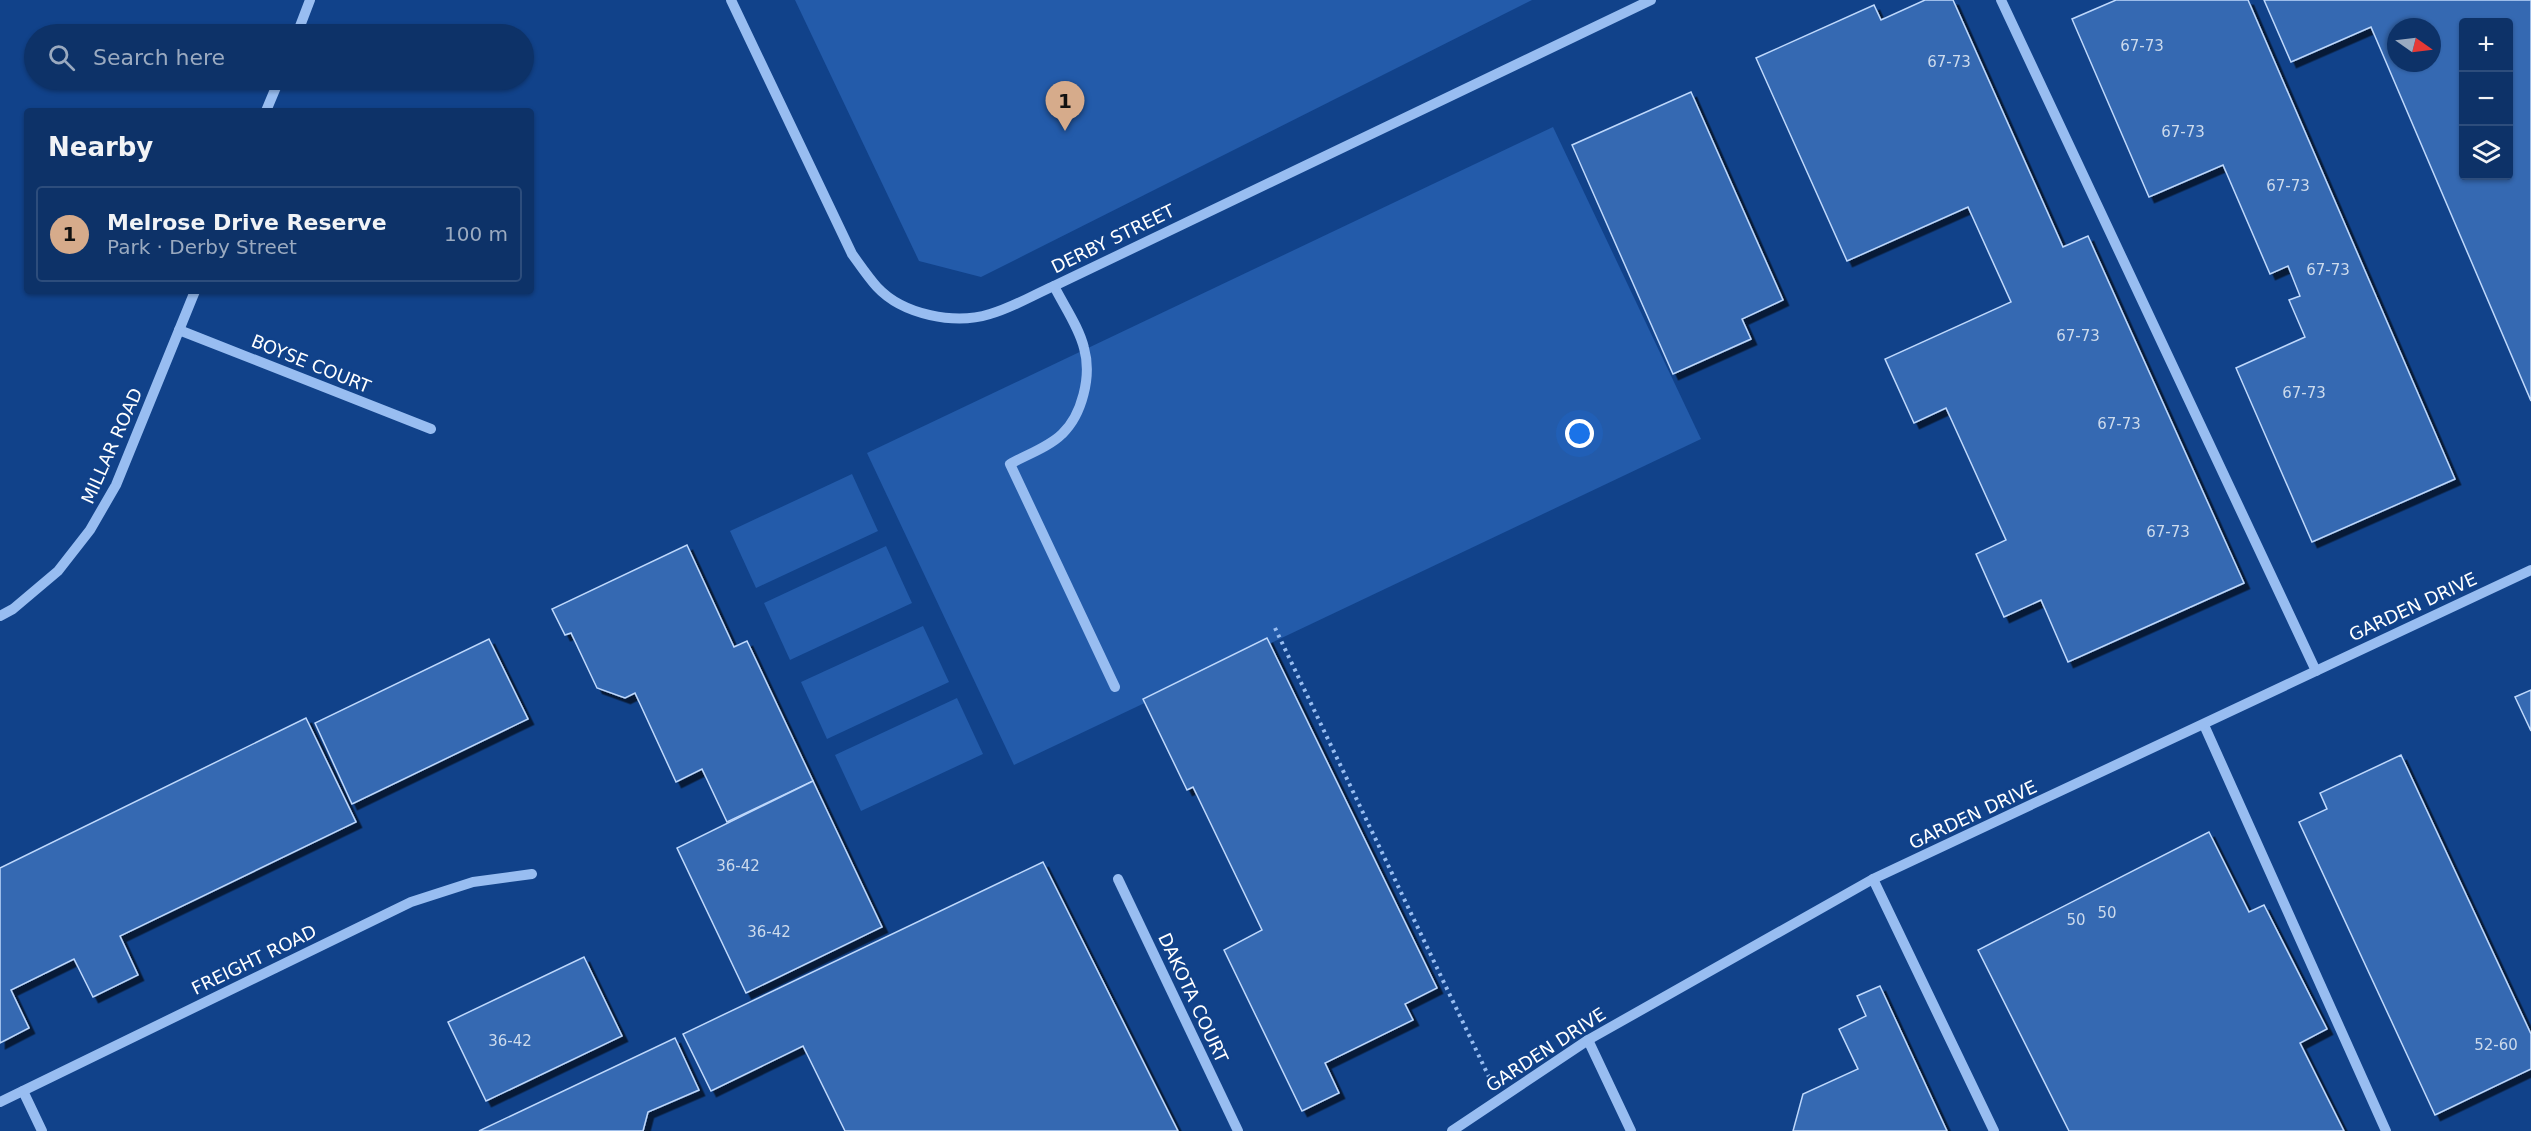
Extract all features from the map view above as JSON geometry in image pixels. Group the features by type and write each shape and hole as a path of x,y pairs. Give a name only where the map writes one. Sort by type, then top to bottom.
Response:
{"street":[{"path":"301,24 310,0"},
{"name":"DERBY STREET","path":"731,0 852,254 878,289 900,304 932,315 965,318 990,314 1054,286 1651,0"},
{"path":"2001,0 2316,671"},
{"path":"267,108 275,90"},
{"path":"1054,286 1085,349 1087,374 1082,398 1074,422 1060,436 1010,464 1115,687"},
{"name":"MILLAR ROAD","path":"0,616 13,609 58,571 90,530 116,485 194,294"},
{"name":"BOYSE COURT","path":"179,330 431,429"},
{"name":"GARDEN DRIVE","path":"1452,1131 1588,1040 1873,879 2531,570"},
{"path":"2204,725 2386,1131"},
{"name":"FREIGHT ROAD","path":"0,1102 411,902 473,882 532,874"},
{"name":"DAKOTA COURT","path":"1118,879 1238,1131"},
{"path":"1873,879 1994,1131"},
{"path":"1588,1040 1631,1131"},
{"path":"23,1091 42,1131"}],"path":[{"path":"1275,628 1499,1100"}],"shaded area":[{"path":"795,0 1532,0 981,277 919,261"},
{"path":"1553,127 1701,439 1014,765 867,453"},
{"path":"852,474 878,531 756,588 730,531"},
{"path":"886,546 912,603 790,660 764,603"},
{"path":"923,626 949,682 827,739 801,682"},
{"path":"957,698 983,754 861,811 835,755"}],"building":[{"path":"1925,0 1953,0 2063,247 2088,236 2244,583 2068,662 2041,600 2004,617 1976,554 2006,540 1946,408 1914,423 1885,359 2011,302 1968,207 1847,261 1756,58 1874,5 1881,20"},
{"path":"2116,0 2248,0 2455,479 2312,542 2236,368 2305,337 2289,300 2300,296 2288,266 2270,274 2223,165 2149,197 2072,19"},
{"path":"2264,0 2531,0 2531,401 2390,72 2441,72 2441,18 2387,18 2387,64 2371,27 2291,62"},
{"path":"1691,92 1783,300 1742,319 1751,339 1673,374 1572,145"},
{"path":"687,545 734,647 747,641 813,781 727,822 702,769 676,782 635,693 625,698 597,688 571,633 565,635 552,609"},
{"path":"1267,638 1437,988 1405,1004 1413,1020 1325,1063 1339,1093 1302,1111 1224,950 1262,930 1193,787 1187,790 1143,699"},
{"path":"489,639 528,719 352,804 315,723"},
{"path":"2531,690 2531,731 2515,697"},
{"path":"306,718 356,822 120,936 138,975 93,997 74,959 11,990 29,1028 0,1043 0,868"},
{"path":"2401,755 2531,1034 2531,1069 2435,1115 2299,822 2327,809 2320,793"},
{"path":"813,781 882,927 746,993 677,848"},
{"path":"2209,832 2249,912 2264,905 2327,1029 2300,1043 2344,1131 2069,1131 1978,950"},
{"path":"1043,862 1178,1131 845,1131 803,1046 711,1091 683,1034"},
{"path":"584,957 622,1036 486,1101 448,1022"},
{"path":"1880,986 1947,1131 1793,1131 1803,1094 1858,1069 1839,1029 1866,1016 1857,996"},
{"path":"675,1038 699,1090 648,1112 643,1131 479,1131"}],"place":[{"name":"Melrose Drive Reserve","path":"1065,131"}]}
